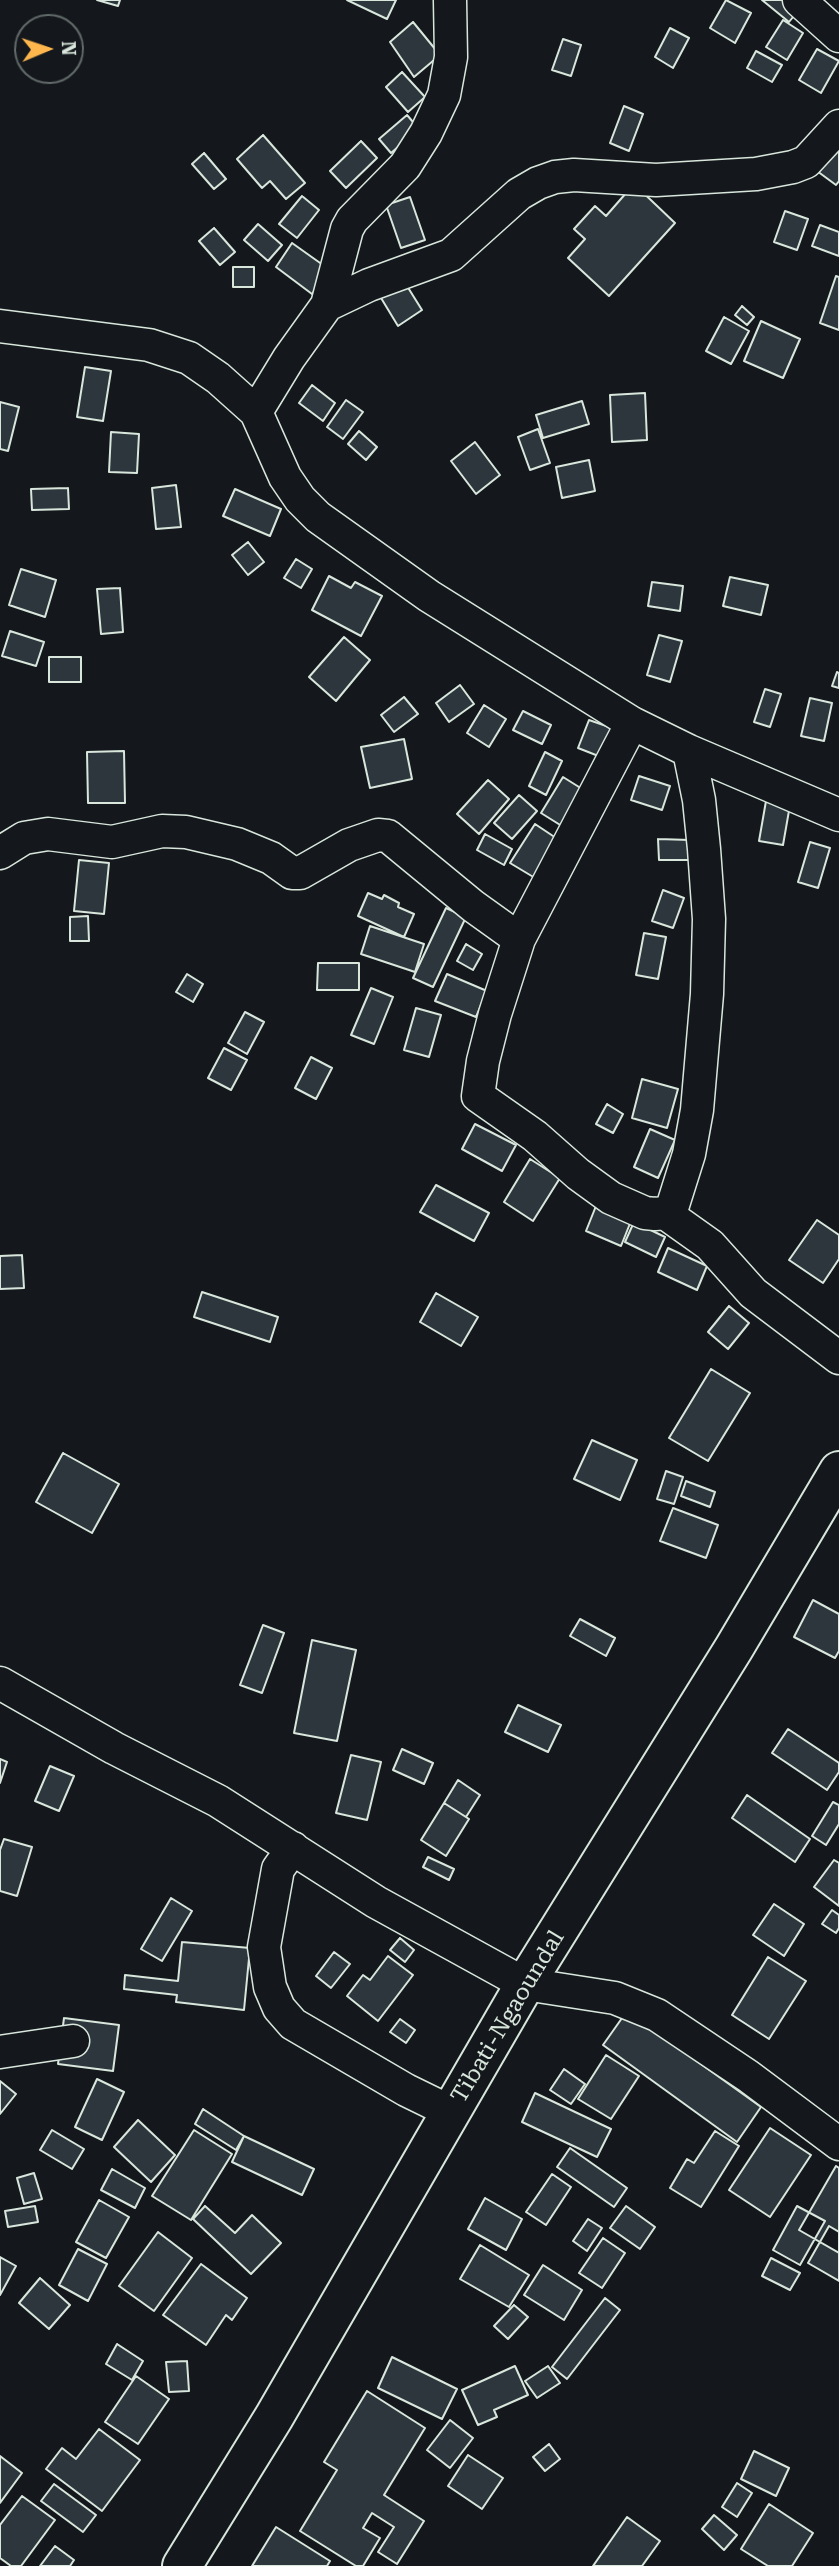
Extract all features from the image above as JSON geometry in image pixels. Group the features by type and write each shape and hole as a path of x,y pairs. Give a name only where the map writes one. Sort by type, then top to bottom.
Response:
{"highway":[{"name":"Tibati-Ngaoundal","path":"182,2566 274,2417 525,1984 734,1648 839,1471"}],"street":[{"path":"256,411 327,305 347,229 352,220 418,149 444,95 451,57 450,0"},
{"path":"799,0 839,36"},
{"path":"327,305 369,285 451,255 519,194 547,180 574,175 656,180 756,174 806,162 839,126"},
{"path":"0,326 149,345 189,358 218,378 256,411 285,477 300,499 318,517 440,603 632,723 689,751 839,815"},
{"path":"632,723 519,939 495,1014 478,1096 535,1136 578,1174 611,1198 645,1213 665,1213 710,1245 753,1293 839,1358"},
{"path":"665,1213 672,1208 689,1154 697,1110 707,995 709,919 704,849 699,800 689,751"},
{"path":"0,853 24,838 48,834 113,842 162,831 186,832 237,844 271,858 292,873 300,873 349,845 378,835 388,836 473,906 519,939"},
{"path":"0,1683 114,1748 218,1801 376,1902 525,1984 615,1998 657,2015 748,2076 839,2144"},
{"path":"293,1848 278,1868 264,1947 270,1987 279,2008 293,2024 406,2090 451,2112"},
{"path":"0,2052 73,2041"}],"building":[{"path":"97,0 120,0 118,6"},
{"path":"347,0 396,0 387,19"},
{"path":"726,0 751,13 735,43 710,28"},
{"path":"762,0 792,0 801,7 789,22"},
{"path":"783,20 803,33 787,60 766,47"},
{"path":"413,22 440,55 414,77 390,42"},
{"path":"670,28 689,38 673,68 655,57"},
{"path":"563,39 581,45 571,76 552,70"},
{"path":"817,49 839,61 821,93 799,80"},
{"path":"756,51 782,65 772,82 747,68"},
{"path":"402,72 425,97 408,112 386,87"},
{"path":"624,106 643,114 629,151 610,143"},
{"path":"407,115 419,129 391,153 379,139"},
{"path":"263,135 305,183 286,199 270,181 262,188 237,159"},
{"path":"361,141 377,158 346,188 330,171"},
{"path":"839,142 839,181 836,185 817,171"},
{"path":"204,153 226,179 214,189 192,164"},
{"path":"634,184 675,223 609,296 568,258 585,239 574,229 595,206 606,216"},
{"path":"302,196 319,210 297,238 279,224"},
{"path":"410,197 425,240 401,248 386,205"},
{"path":"785,211 808,219 797,250 774,242"},
{"path":"258,224 282,245 268,261 244,240"},
{"path":"820,225 839,232 839,256 812,246"},
{"path":"214,228 235,252 220,265 199,241"},
{"path":"292,243 330,270 312,294 276,267"},
{"path":"233,267 254,267 254,287 233,287"},
{"path":"836,276 839,277 839,330 820,323"},
{"path":"402,278 422,310 398,326 378,293"},
{"path":"742,306 754,317 747,325 735,315"},
{"path":"724,317 749,331 731,364 706,351"},
{"path":"761,321 800,339 783,378 744,361"},
{"path":"85,367 111,371 103,421 77,417"},
{"path":"312,385 335,403 323,421 299,403"},
{"path":"645,393 647,440 612,442 610,395"},
{"path":"346,400 363,412 343,439 327,427"},
{"path":"582,401 589,424 543,438 536,415"},
{"path":"0,402 19,407 8,451 0,449"},
{"path":"538,429 550,463 530,470 518,437"},
{"path":"359,431 377,447 366,460 348,444"},
{"path":"111,432 139,434 137,473 109,472"},
{"path":"475,442 500,475 476,494 451,461"},
{"path":"589,460 595,491 562,498 556,467"},
{"path":"176,485 181,527 156,529 152,488"},
{"path":"68,488 69,509 32,510 31,489"},
{"path":"235,489 281,509 270,536 223,516"},
{"path":"248,542 264,562 248,575 232,555"},
{"path":"296,559 312,569 301,588 284,578"},
{"path":"21,569 56,580 45,617 9,605"},
{"path":"329,576 351,588 355,582 382,596 361,636 312,610"},
{"path":"730,577 768,585 761,615 723,606"},
{"path":"652,582 683,586 680,611 648,606"},
{"path":"120,588 123,632 101,634 97,589"},
{"path":"10,631 44,642 36,666 2,656"},
{"path":"659,635 682,641 670,682 647,675"},
{"path":"344,637 370,660 336,701 309,677"},
{"path":"49,657 81,657 81,682 49,682"},
{"path":"837,672 839,673 839,688 832,686"},
{"path":"460,685 474,704 449,722 436,703"},
{"path":"765,689 781,694 770,727 754,722"},
{"path":"404,697 418,714 394,732 381,715"},
{"path":"810,698 832,703 824,741 801,736"},
{"path":"484,705 506,719 489,747 467,733"},
{"path":"523,711 551,725 542,744 513,730"},
{"path":"589,720 612,728 601,757 578,748"},
{"path":"404,739 412,779 370,788 361,747"},
{"path":"124,751 125,803 88,803 87,752"},
{"path":"545,752 562,761 546,795 529,786"},
{"path":"639,776 670,786 662,810 631,800"},
{"path":"563,777 587,792 565,828 541,813"},
{"path":"488,780 509,799 479,834 457,814"},
{"path":"519,795 537,811 512,839 494,823"},
{"path":"766,801 790,805 783,845 759,841"},
{"path":"535,824 559,840 535,878 510,863"},
{"path":"485,834 512,849 504,865 477,850"},
{"path":"658,839 690,840 690,860 659,860"},
{"path":"810,842 830,848 818,888 798,882"},
{"path":"79,860 109,863 104,914 74,911"},
{"path":"663,890 684,898 673,928 652,921"},
{"path":"368,893 382,899 384,895 399,903 398,907 414,914 404,937 358,916"},
{"path":"446,908 466,917 433,987 413,978"},
{"path":"88,916 89,941 70,941 70,917"},
{"path":"370,926 424,944 415,972 361,954"},
{"path":"644,933 666,937 658,979 636,975"},
{"path":"466,944 482,954 473,970 457,961"},
{"path":"318,963 359,963 359,990 317,990"},
{"path":"187,974 203,984 193,1002 176,992"},
{"path":"447,974 487,991 476,1017 435,1001"},
{"path":"371,988 393,997 374,1044 351,1035"},
{"path":"416,1008 441,1015 429,1057 404,1050"},
{"path":"245,1012 264,1022 247,1054 228,1043"},
{"path":"224,1048 247,1060 231,1090 208,1078"},
{"path":"311,1057 332,1068 316,1099 295,1088"},
{"path":"642,1079 678,1089 667,1128 632,1118"},
{"path":"607,1104 623,1114 613,1133 596,1124"},
{"path":"475,1124 516,1145 502,1171 462,1149"},
{"path":"650,1129 675,1140 658,1178 634,1167"},
{"path":"530,1159 560,1178 533,1221 504,1202"},
{"path":"436,1185 489,1213 474,1241 420,1212"},
{"path":"596,1206 631,1221 621,1246 586,1231"},
{"path":"817,1220 839,1235 839,1259 823,1283 789,1260"},
{"path":"634,1222 665,1237 656,1257 625,1242"},
{"path":"668,1248 707,1266 697,1290 658,1272"},
{"path":"22,1255 24,1288 0,1289 0,1256"},
{"path":"202,1292 278,1317 270,1342 194,1317"},
{"path":"436,1293 478,1317 461,1346 420,1322"},
{"path":"729,1306 749,1323 728,1349 708,1332"},
{"path":"711,1369 750,1393 708,1461 669,1438"},
{"path":"592,1440 637,1460 620,1500 574,1479"},
{"path":"63,1453 119,1484 92,1533 36,1502"},
{"path":"666,1471 683,1477 674,1504 657,1499"},
{"path":"686,1481 715,1492 710,1507 681,1496"},
{"path":"673,1508 718,1525 706,1558 660,1541"},
{"path":"813,1600 839,1614 839,1651 835,1658 794,1637"},
{"path":"580,1619 615,1638 606,1656 570,1636"},
{"path":"263,1625 284,1633 262,1693 240,1685"},
{"path":"312,1640 356,1650 337,1741 294,1733"},
{"path":"518,1705 561,1725 548,1752 505,1732"},
{"path":"788,1729 839,1763 839,1772 827,1790 772,1753"},
{"path":"402,1749 433,1763 424,1784 393,1770"},
{"path":"351,1755 381,1762 367,1820 336,1813"},
{"path":"0,1759 7,1762 0,1783"},
{"path":"50,1766 74,1776 59,1811 35,1801"},
{"path":"458,1780 480,1795 466,1817 444,1803"},
{"path":"747,1795 810,1839 795,1862 732,1818"},
{"path":"833,1802 839,1805 839,1824 826,1845 812,1836"},
{"path":"444,1803 469,1819 446,1856 421,1840"},
{"path":"4,1839 32,1847 17,1896 0,1891 0,1850"},
{"path":"428,1857 454,1869 449,1880 423,1867"},
{"path":"834,1860 839,1863 839,1906 814,1887"},
{"path":"171,1898 192,1911 162,1961 141,1949"},
{"path":"774,1904 804,1924 784,1956 753,1935"},
{"path":"832,1910 839,1915 839,1928 836,1933 822,1924"},
{"path":"400,1938 414,1950 405,1962 390,1950"},
{"path":"182,1942 250,1948 244,2010 176,2002 177,1995 124,1989 125,1975 178,1981"},
{"path":"334,1952 350,1964 331,1988 316,1976"},
{"path":"388,1956 413,1975 378,2021 347,1996 363,1975 370,1980"},
{"path":"768,1957 806,1981 769,2039 732,2015"},
{"path":"627,2011 761,2107 737,2142 603,2045"},
{"path":"64,2018 119,2025 113,2071 58,2064"},
{"path":"400,2019 415,2030 406,2043 390,2032"},
{"path":"606,2055 639,2076 611,2119 578,2099"},
{"path":"564,2069 585,2084 571,2104 550,2090"},
{"path":"97,2079 124,2092 102,2140 75,2127"},
{"path":"0,2081 16,2094 0,2114"},
{"path":"535,2093 611,2129 597,2157 522,2122"},
{"path":"203,2109 244,2136 236,2150 195,2124"},
{"path":"138,2120 175,2155 151,2182 114,2147"},
{"path":"770,2128 811,2155 770,2217 729,2190"},
{"path":"52,2130 84,2149 72,2169 40,2150"},
{"path":"194,2130 232,2154 191,2220 152,2196"},
{"path":"715,2131 739,2146 701,2207 670,2188 687,2159 694,2163"},
{"path":"244,2136 314,2169 302,2195 232,2162"},
{"path":"570,2148 627,2188 614,2207 557,2167"},
{"path":"836,2166 839,2168 839,2253 799,2230"},
{"path":"112,2169 145,2188 135,2208 101,2190"},
{"path":"34,2173 42,2199 24,2204 17,2178"},
{"path":"552,2174 571,2187 546,2225 526,2212"},
{"path":"485,2198 522,2219 506,2250 468,2229"},
{"path":"99,2200 129,2217 106,2258 76,2242"},
{"path":"35,2206 38,2222 8,2227 5,2211"},
{"path":"205,2206 235,2233 252,2215 281,2243 251,2274 193,2219"},
{"path":"626,2206 655,2227 640,2249 610,2228"},
{"path":"797,2206 825,2221 800,2265 773,2250"},
{"path":"588,2219 602,2228 587,2251 573,2241"},
{"path":"829,2226 839,2232 839,2281 808,2263"},
{"path":"158,2232 192,2258 154,2311 119,2286"},
{"path":"603,2238 625,2253 602,2288 579,2273"},
{"path":"480,2245 529,2275 509,2307 460,2279"},
{"path":"78,2249 107,2264 88,2301 59,2285"},
{"path":"0,2257 16,2266 0,2295"},
{"path":"771,2258 800,2273 790,2290 762,2276"},
{"path":"201,2264 247,2298 232,2320 226,2315 206,2345 163,2315"},
{"path":"543,2265 582,2290 564,2320 524,2295"},
{"path":"40,2278 70,2305 49,2329 19,2303"},
{"path":"605,2298 620,2310 567,2379 552,2367"},
{"path":"514,2305 528,2317 508,2339 494,2326"},
{"path":"117,2344 143,2361 132,2380 106,2364"},
{"path":"392,2357 457,2389 442,2419 378,2388"},
{"path":"187,2361 189,2391 169,2392 166,2362"},
{"path":"515,2366 528,2395 494,2410 497,2417 478,2425 462,2390"},
{"path":"548,2366 560,2383 537,2398 525,2381"},
{"path":"136,2376 169,2399 138,2444 105,2422"},
{"path":"367,2391 425,2428 384,2495 424,2521 397,2564 378,2552 394,2527 372,2513 363,2528 380,2538 363,2566 356,2566 300,2531 337,2470 324,2462"},
{"path":"450,2420 473,2438 450,2468 427,2450"},
{"path":"99,2429 140,2460 102,2511 46,2469 62,2448 76,2459"},
{"path":"549,2444 560,2459 545,2471 533,2457"},
{"path":"754,2451 789,2468 776,2496 741,2479"},
{"path":"468,2455 503,2478 482,2509 448,2486"},
{"path":"0,2456 22,2473 0,2503"},
{"path":"737,2483 752,2493 737,2517 722,2507"},
{"path":"54,2484 96,2515 83,2532 41,2501"},
{"path":"22,2496 55,2520 21,2566 11,2566 0,2558 0,2525"},
{"path":"769,2504 813,2533 792,2566 768,2566 741,2549"},
{"path":"714,2515 737,2535 724,2550 702,2529"},
{"path":"627,2517 660,2541 642,2566 593,2566"},
{"path":"276,2527 330,2561 327,2566 252,2566"},
{"path":"55,2546 74,2560 70,2566 40,2566"}]}
